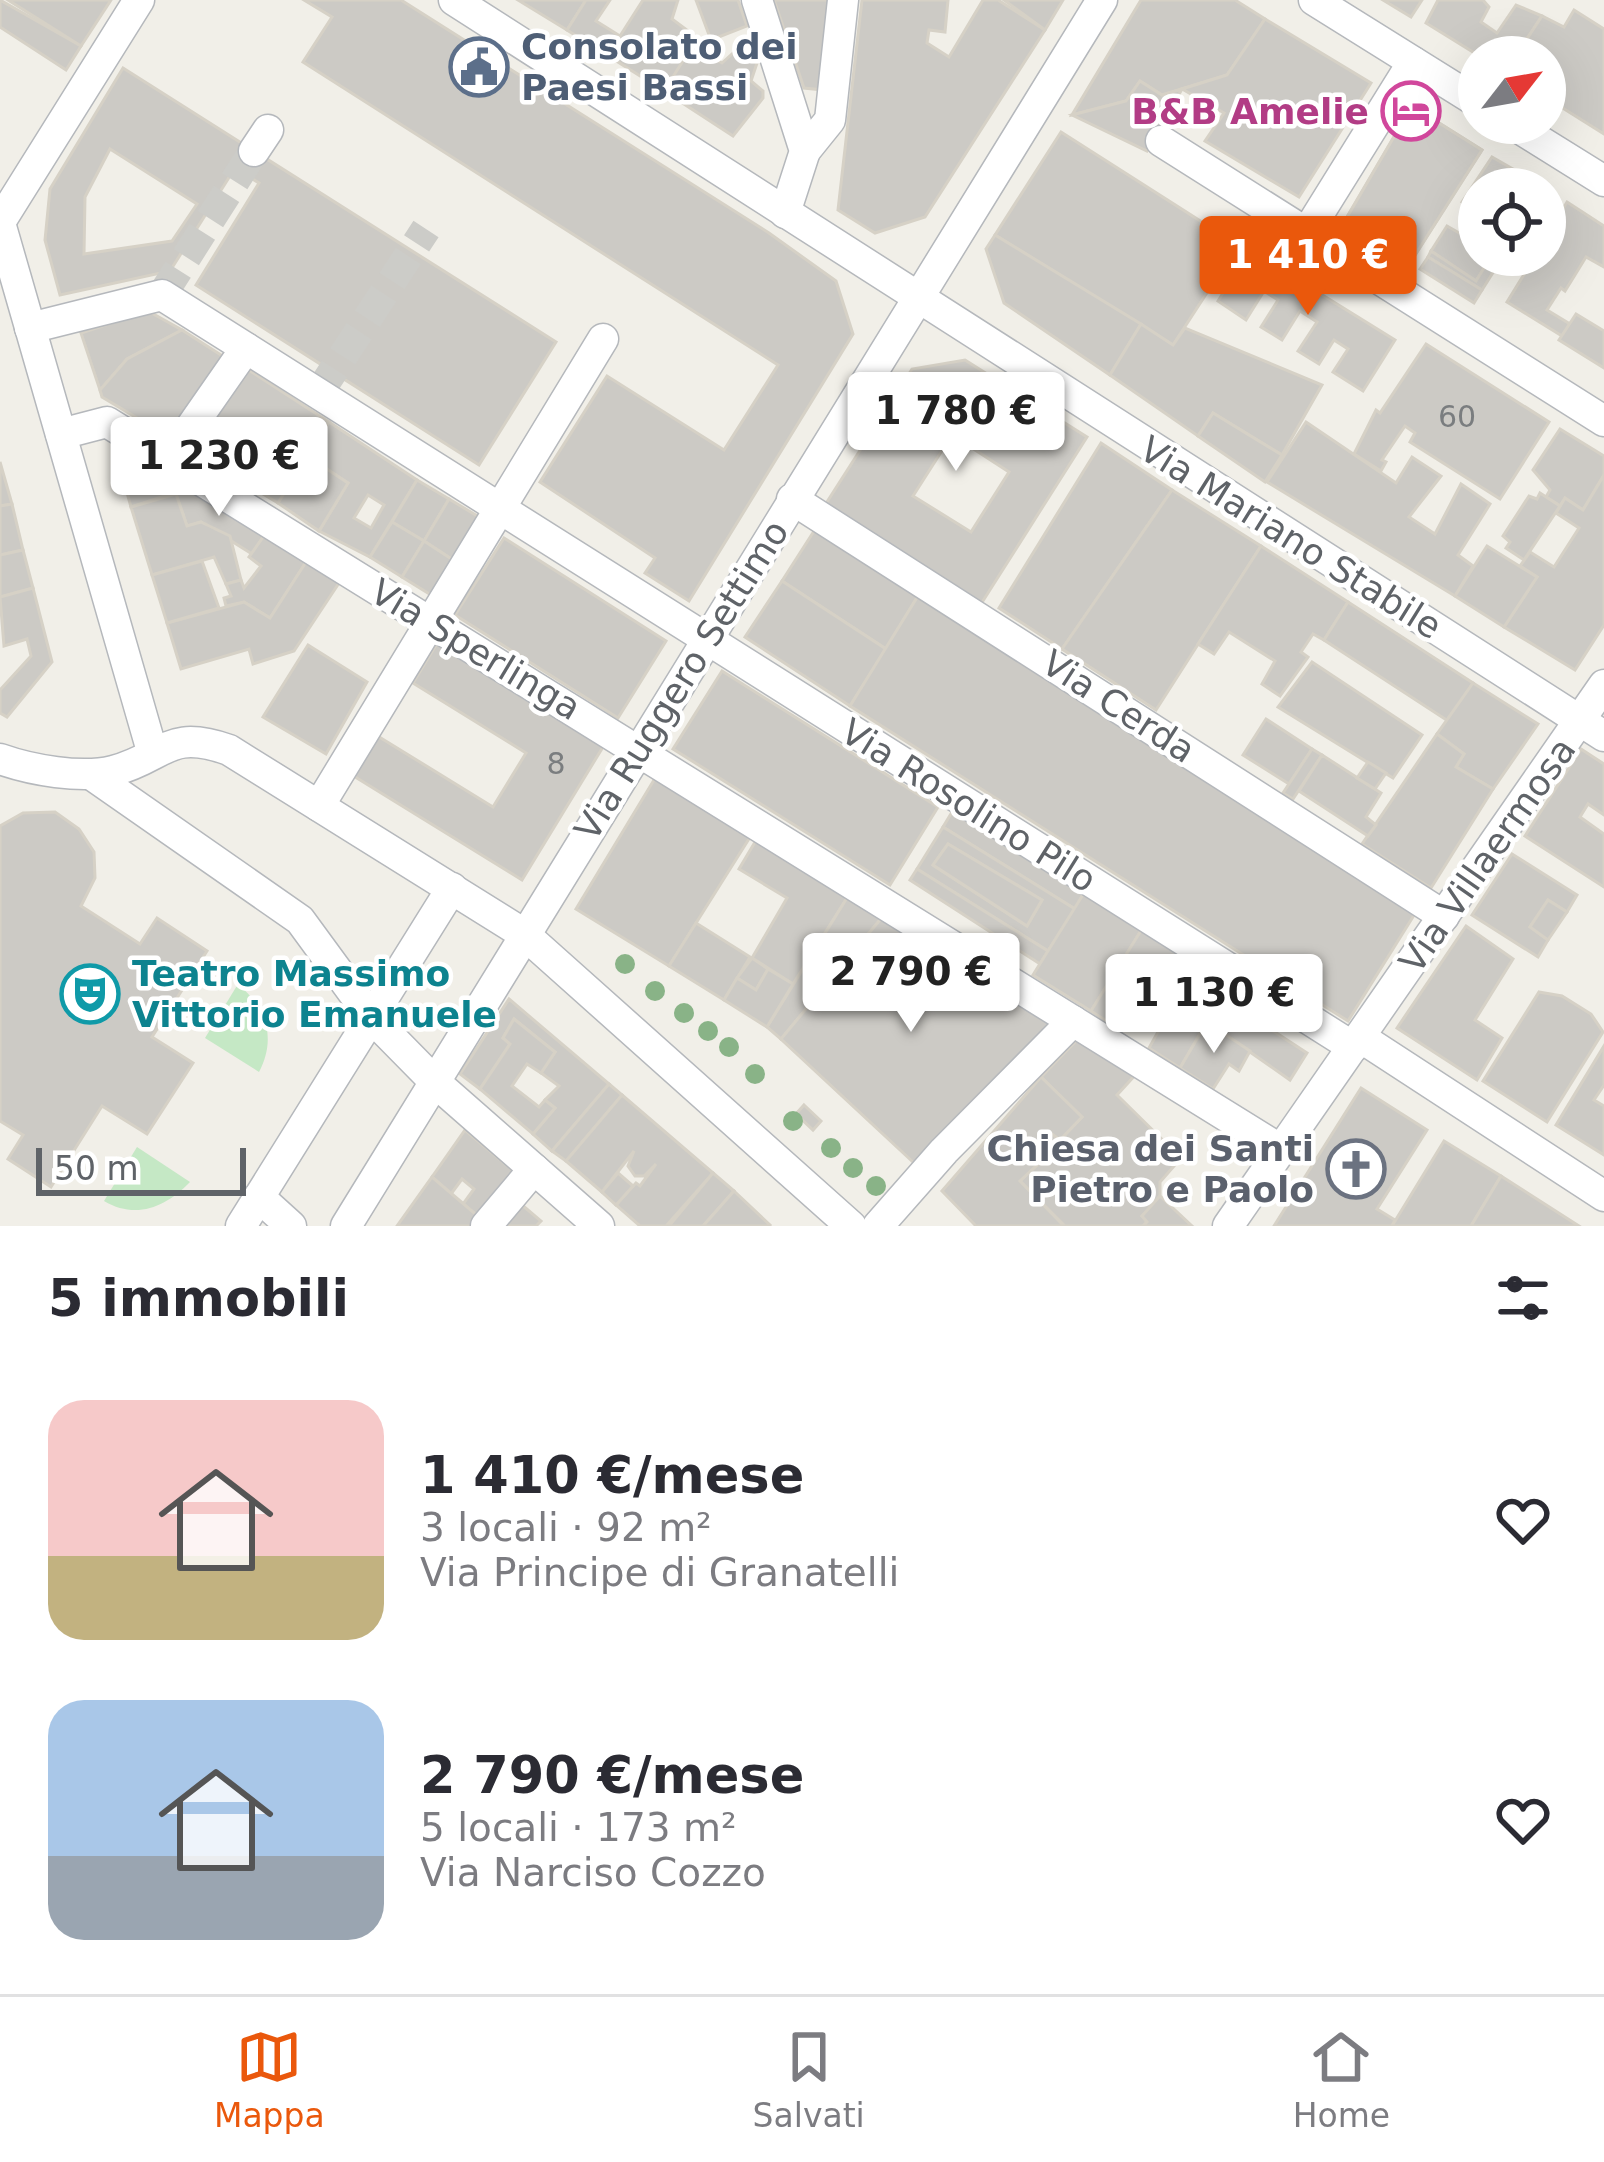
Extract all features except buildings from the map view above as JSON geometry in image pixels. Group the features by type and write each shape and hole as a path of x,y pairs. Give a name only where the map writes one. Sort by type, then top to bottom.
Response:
{"street":[{"path":"139,0 0,222 152,751"},
{"path":"454,0 785,213 805,151 830,120 843,0"},
{"path":"757,0 805,151"},
{"name":"Via Ruggero Settimo","path":"346,1226 1102,0"},
{"path":"1314,0 1458,90"},
{"path":"1306,234 1413,62"},
{"path":"1161,141 1604,421"},
{"path":"1545,144 1604,181"},
{"name":"Via Mariano Stabile","path":"785,213 1592,728"},
{"name":"Via Rosolino Pilo","path":"30,328 162,295 498,510 1604,1196"},
{"path":"319,806 603,339"},
{"path":"168,460 245,348"},
{"name":"Via Sperlinga","path":"61,434 107,422 1281,1150"},
{"name":"Via Cerda","path":"792,499 1444,916"},
{"name":"Via Villaermosa","path":"1228,1226 1444,916 1592,728 1604,685"},
{"path":"0,759 92,775 119,770 152,751 197,739 229,749 524,934 851,1226"},
{"path":"92,775 300,920 371,1017 591,1224"},
{"path":"241,1226 452,888"},
{"path":"878,1226 944,1150 1073,1021"},
{"path":"486,1226 534,1169"},
{"path":"259,1197 291,1226"}],"green space":[{"path":"238,984 256,1003 266,1024 267,1047 259,1072 205,1038"},
{"path":"137,1147 190,1182 161,1204 128,1210 104,1201"}],"tunnel":[{"path":"162,295 254,151"},
{"path":"318,394 426,229"}],"place":[{"name":"Consolato dei Paesi Bassi","path":"479,67"},
{"name":"B&B Amelie","path":"1411,111"},
{"name":"Teatro Massimo Vittorio Emanuele","path":"90,994"},
{"name":"Chiesa dei Santi Pietro e Paolo","path":"1356,1169"}]}
